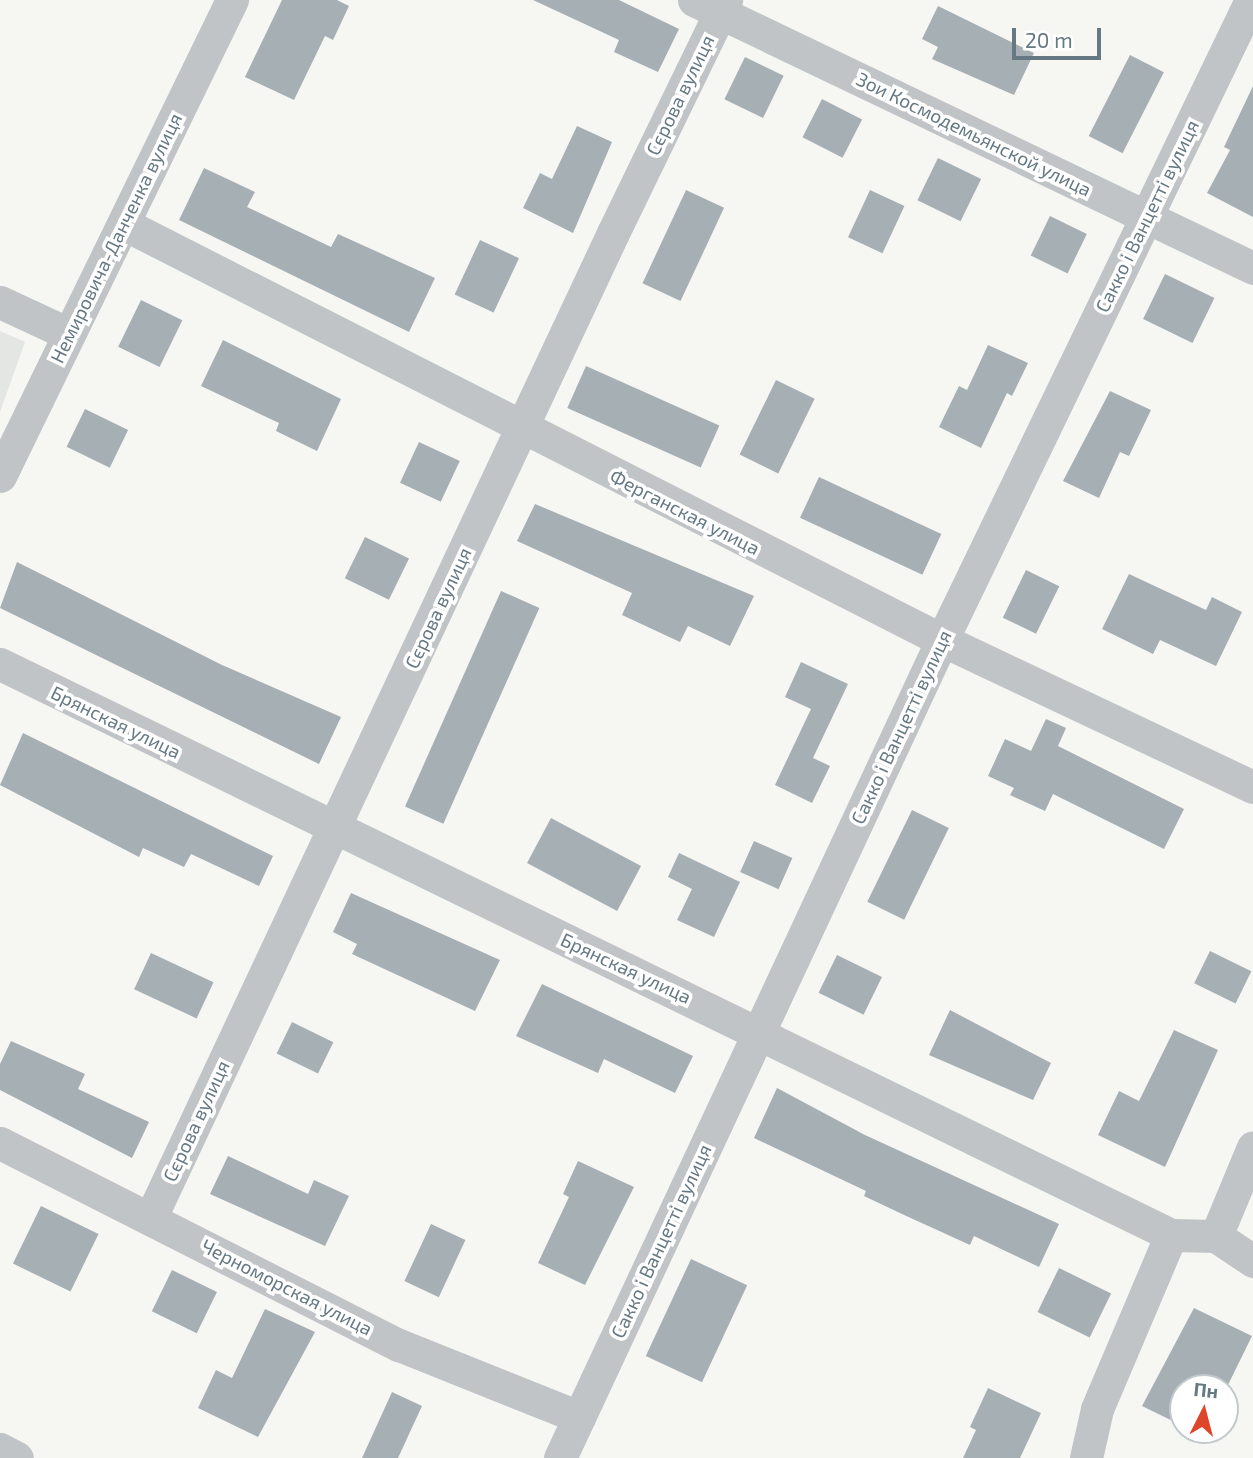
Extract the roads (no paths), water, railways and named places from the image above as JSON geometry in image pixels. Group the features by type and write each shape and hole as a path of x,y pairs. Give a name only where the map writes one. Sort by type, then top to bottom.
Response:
{"street":[{"name":"Немировича-Данченка вулиця","path":"0,476 232,0"},
{"name":"Сакко і Ванцетті вулиця","path":"560,1458 942,640 1251,0"},
{"name":"Зои Космодемьянской улица","path":"714,4 1253,268"},
{"name":"Сєрова вулиця","path":"151,1217 521,429 714,4"},
{"name":"Ферганская улица","path":"124,224 521,429 942,640 1253,787"},
{"path":"0,302 69,334"},
{"name":"Брянская улица","path":"0,664 333,830 760,1031 1171,1235 1216,1236"},
{"name":"Черноморская улица","path":"0,1143 151,1217 399,1345 579,1417"},
{"path":"1253,1147 1216,1236 1253,1261"},
{"path":"1086,1458 1097,1409 1171,1235"},
{"path":"0,1449 17,1458"}]}
